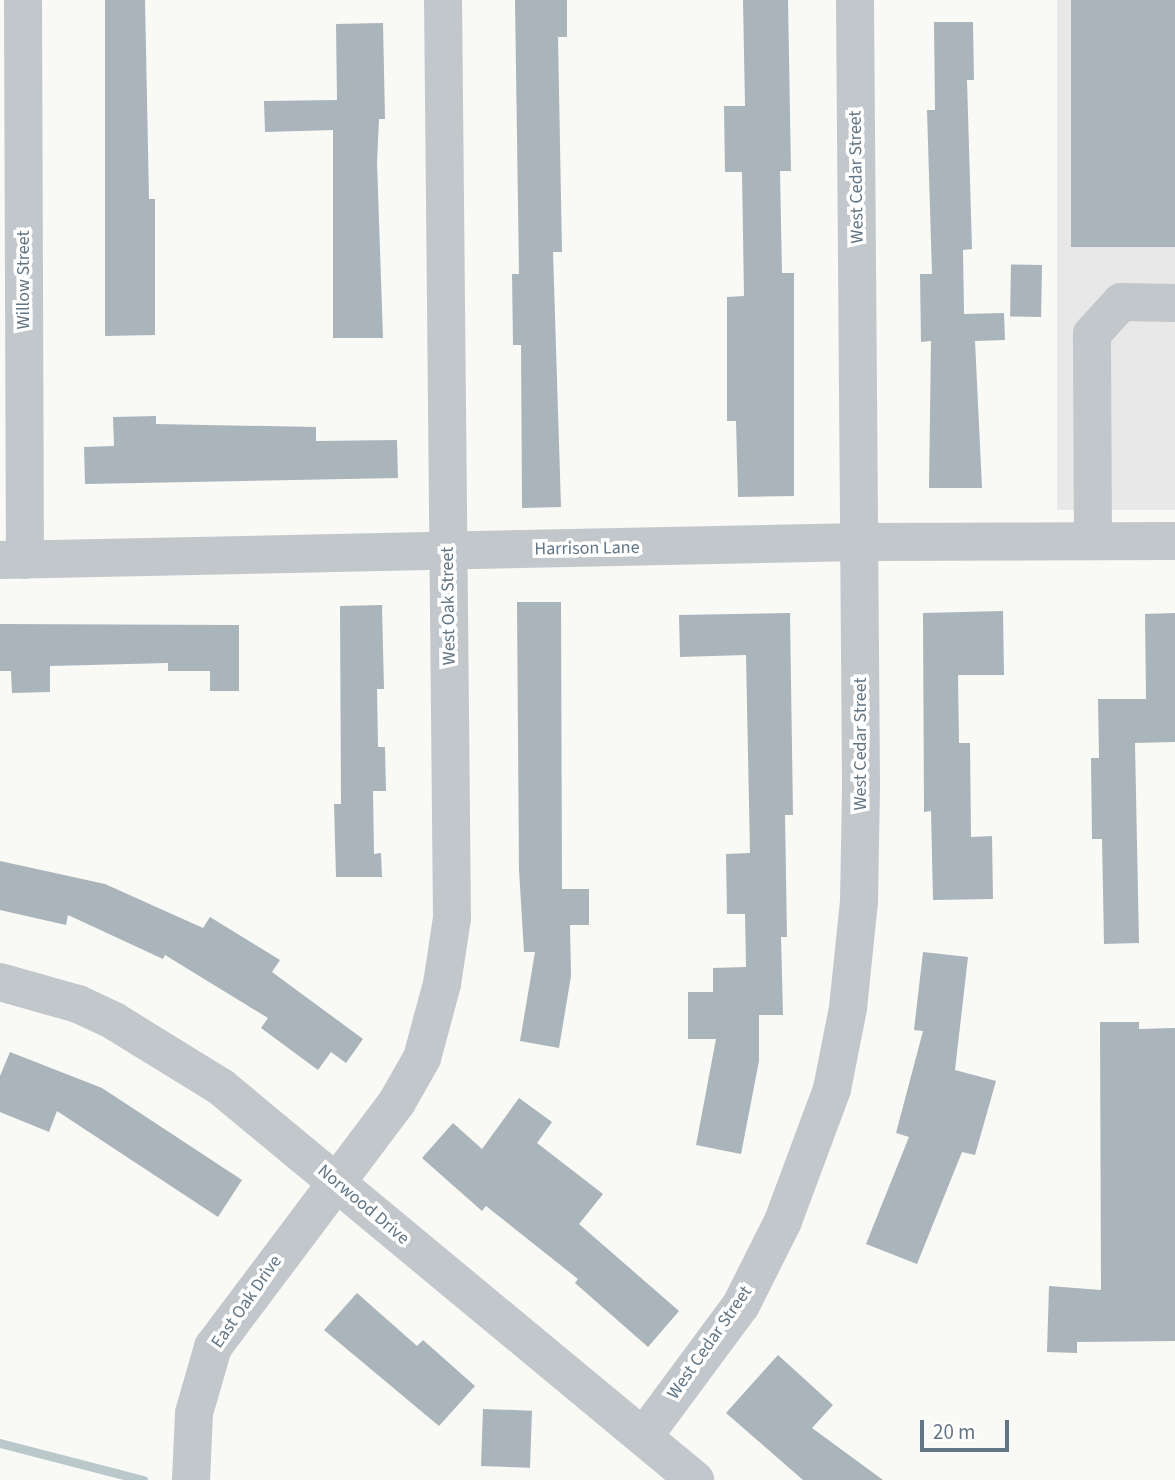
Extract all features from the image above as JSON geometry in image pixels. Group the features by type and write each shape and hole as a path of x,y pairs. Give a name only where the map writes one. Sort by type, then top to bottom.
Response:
{"street":[{"name":"Willow Street","path":"13,560 23,0"},
{"name":"West Oak Street","path":"338,1184 397,1102 422,1058 442,984 452,918 443,0"},
{"name":"West Cedar Street","path":"644,1436 741,1304 783,1221 832,1089 848,1008 859,902 861,542 855,0"},
{"path":"1093,541 1092,334 1121,302 1175,303"},
{"name":"Harrison Lane","path":"13,560 861,542 1175,541"},
{"name":"Norwood Drive","path":"0,982 78,1004 153,1042 221,1087 695,1480"},
{"name":"East Oak Drive","path":"191,1476 194,1413 213,1347 338,1184"}],"shaded area":[{"path":"1057,0 1175,0 1175,510 1057,510"}],"building":[{"path":"105,0 145,0 149,199 155,199 155,335 105,336"},
{"path":"515,0 567,0 567,37 558,37 562,252 553,252 561,507 522,508 521,345 513,345 512,274 519,274"},
{"path":"743,0 788,0 791,171 780,171 782,273 794,273 794,496 738,497 736,421 727,421 727,297 744,296 742,172 725,172 724,106 745,106"},
{"path":"1071,0 1175,0 1175,247 1071,247"},
{"path":"934,22 973,22 974,80 967,80 972,249 963,250 964,314 1004,313 1005,340 975,341 982,488 929,488 931,341 921,342 920,274 932,274 927,110 935,110"},
{"path":"383,23 385,119 379,119 377,162 383,338 333,338 333,130 265,132 264,101 337,100 336,24"},
{"path":"1011,264 1042,265 1041,317 1010,316"},
{"path":"156,416 156,424 316,427 316,441 397,440 398,478 85,484 84,447 114,446 113,417"},
{"path":"517,602 561,602 562,889 589,889 589,925 570,925 571,976 559,1048 520,1041 535,952 524,952 519,870"},
{"path":"382,605 384,689 377,689 378,747 385,747 386,791 373,791 374,854 381,853 382,877 336,877 334,804 341,804 340,606"},
{"path":"1003,611 1004,675 958,675 959,743 970,743 971,837 992,836 993,899 933,900 931,811 924,812 923,613"},
{"path":"790,613 793,815 785,815 787,937 781,937 783,1015 759,1015 759,1061 741,1154 696,1145 716,1039 688,1039 688,992 713,992 713,968 746,967 745,914 727,914 726,854 750,853 746,655 680,657 679,615"},
{"path":"1175,613 1175,742 1135,743 1139,943 1104,944 1102,839 1092,839 1091,758 1099,758 1098,699 1146,699 1145,614"},
{"path":"0,624 239,625 239,691 210,691 210,671 168,671 168,663 50,666 50,692 12,693 11,671 0,671"},
{"path":"0,861 105,884 203,928 210,917 280,960 272,972 363,1039 346,1063 331,1052 318,1070 261,1028 268,1018 165,955 163,959 68,915 66,925 0,910"},
{"path":"923,952 968,957 955,1070 996,1081 975,1155 962,1152 917,1264 866,1244 909,1137 896,1133 923,1031 914,1030"},
{"path":"1100,1022 1139,1022 1139,1029 1175,1028 1175,1341 1077,1342 1077,1353 1047,1352 1049,1286 1101,1290"},
{"path":"10,1052 102,1088 242,1180 218,1217 57,1111 49,1132 0,1112 0,1076"},
{"path":"519,1098 552,1122 537,1143 603,1194 579,1224 679,1311 648,1347 575,1283 578,1279 486,1206 482,1211 422,1158 453,1123 482,1149"},
{"path":"357,1293 417,1346 423,1340 475,1386 439,1426 324,1330"},
{"path":"778,1355 833,1405 812,1428 883,1480 803,1480 726,1413"},
{"path":"483,1409 532,1411 530,1468 481,1466"}],"waterway":[{"path":"0,1443 143,1480"}]}
